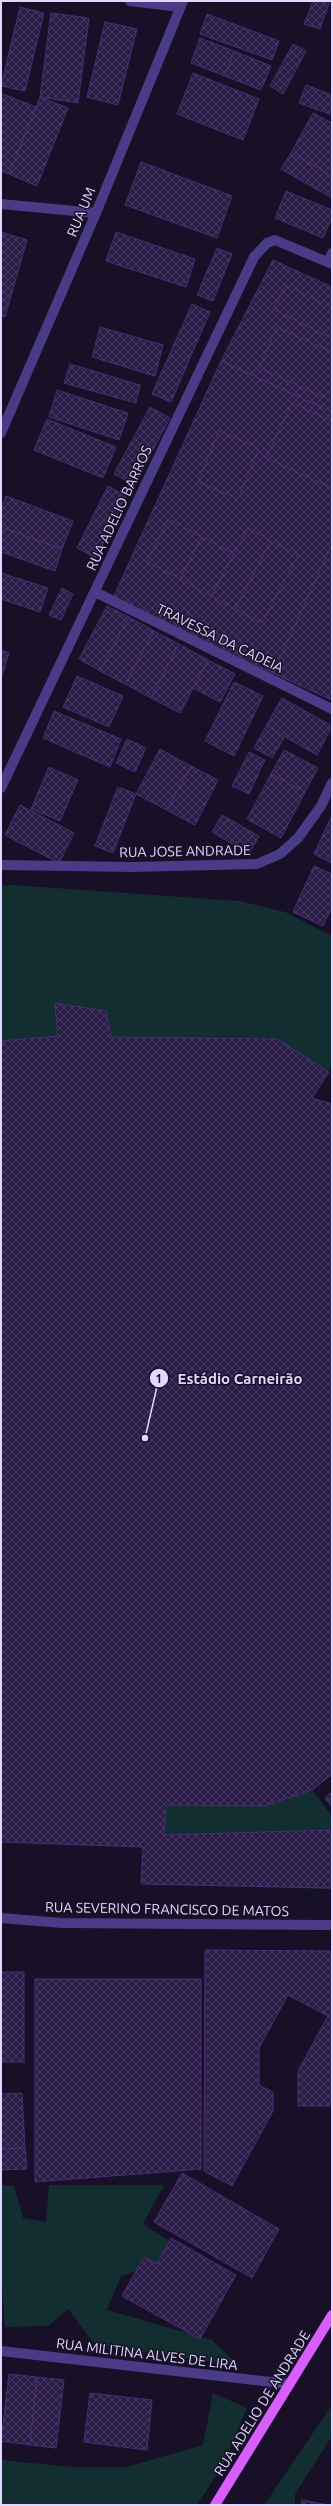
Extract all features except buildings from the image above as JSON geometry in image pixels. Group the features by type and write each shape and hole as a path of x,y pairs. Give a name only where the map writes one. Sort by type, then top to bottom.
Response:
{"main road":[{"name":"RUA ADELIO DE ANDRADE","path":"215,2505 332,2315"}],"street":[{"path":"130,1 181,4"},
{"name":"RUA UM","path":"1,432 96,213 181,4"},
{"path":"1,204 96,213"},
{"name":"RUA ADELIO BARROS","path":"1,788 254,257 267,243 274,240 331,260"},
{"name":"TRAVESSA DA CADEIA","path":"95,592 332,709"},
{"name":"RUA JOSE ANDRADE","path":"1,865 132,867 257,864 280,854 298,838 321,806 332,783"},
{"name":"RUA SEVERINO FRANCISCO DE MATOS","path":"1,1918 62,1923 332,1925"},
{"name":"RUA MILITINA ALVES DE LIRA","path":"1,2351 289,2384"}],"green space":[{"path":"13,885 239,901 285,912 332,936 332,1064 312,1098 332,1104 332,1775 312,1790 332,1816 332,1889 141,1884 143,1847 1,1842 1,886"},
{"path":"1,2185 14,2186 23,2218 46,2222 49,2185 164,2185 143,2224 169,2241 161,2263 121,2276 107,2310 212,2340 239,2366 95,2345 68,2309 48,2326 5,2327 1,2275"},
{"path":"213,2393 247,2408 223,2465 197,2505 1,2505 1,2460 72,2467 127,2467 203,2445"},
{"path":"332,2405 332,2436 295,2494 295,2505 264,2505"}],"place":[{"name":"Estádio Carneirão","path":"145,1438"}]}
